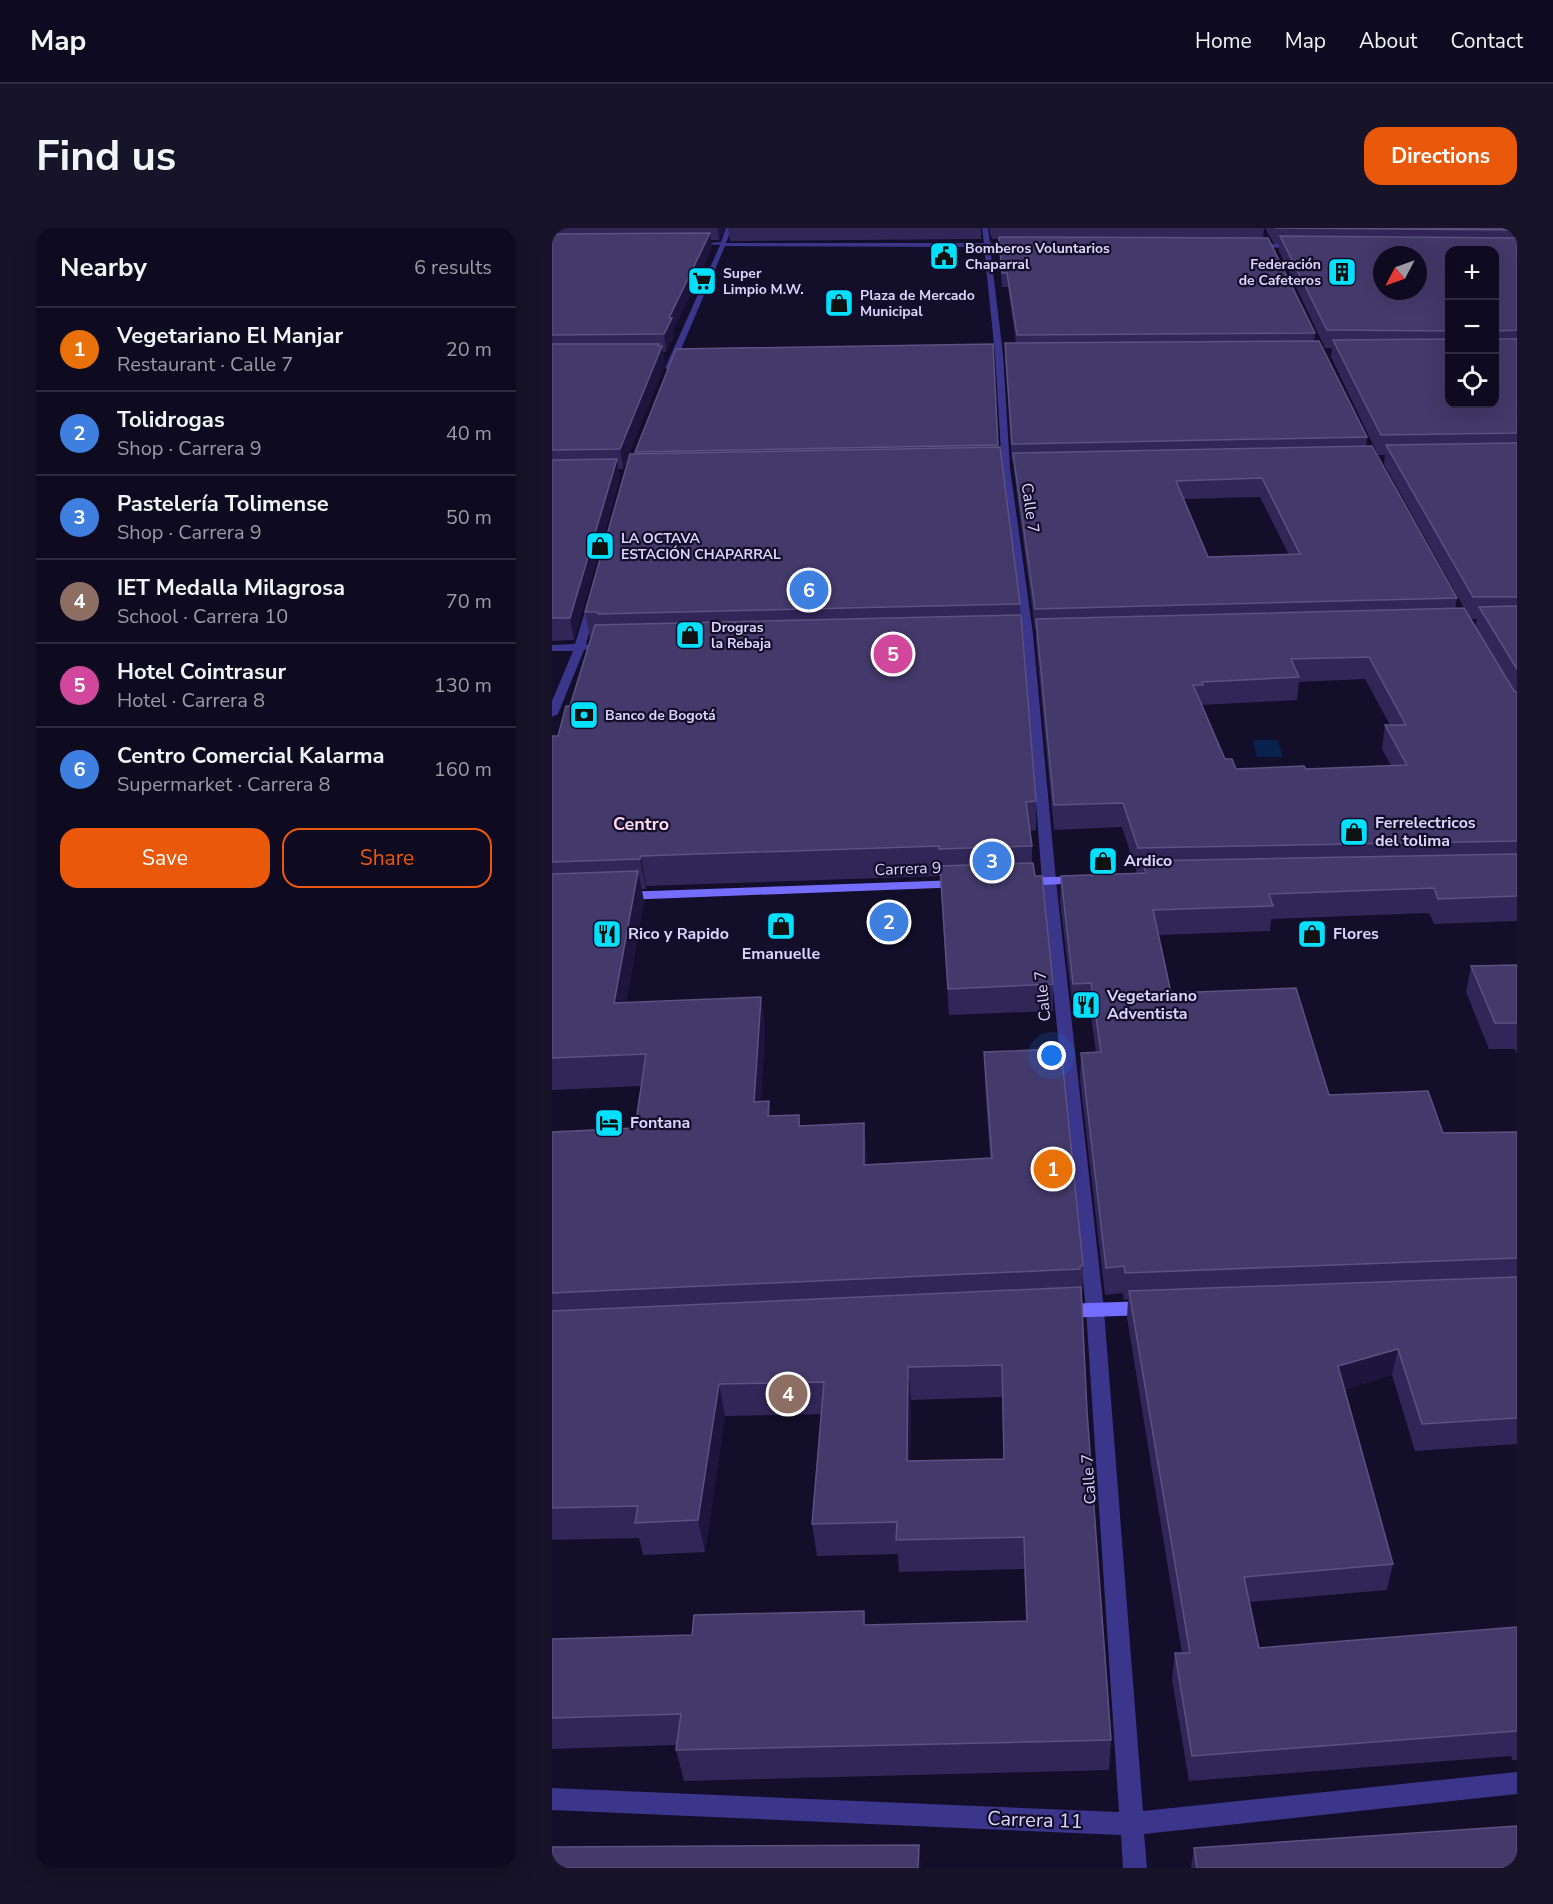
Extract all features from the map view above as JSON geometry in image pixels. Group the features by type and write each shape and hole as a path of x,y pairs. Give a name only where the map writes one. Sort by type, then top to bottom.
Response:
{"main road":[{"path":"1013,882 1095,880"},
{"name":"Carrera 9","path":"611,896 978,884"},
{"path":"1047,1312 1165,1307"}],"street":[{"path":"665,377 729,228"},
{"name":"Calle 7","path":"985,228 999,354 1006,468 1028,634 1049,881 1095,1310 1135,1868"},
{"path":"1266,242 1273,256"},
{"path":"1245,246 1266,242 1304,246"},
{"path":"689,244 1009,245"},
{"path":"663,356 685,356"},
{"path":"552,714 556,696 580,647 596,589"},
{"path":"552,648 604,646"},
{"name":"Carrera 11","path":"552,1799 1132,1824 1517,1783"}],"water":[{"path":"1253,740 1278,740 1283,757 1257,757"}],"building":[{"path":"1276,228 1517,228 1517,230"},
{"path":"710,233 669,318 672,318 664,334 552,335 552,234"},
{"path":"1280,236 1517,238 1517,330 1499,331 1499,246 1445,246 1445,331 1327,330"},
{"path":"999,237 1268,238 1315,333 1017,335 1007,273 1002,273"},
{"path":"1445,339 1445,408 1499,408 1499,339 1517,339 1517,433 1381,435 1333,340"},
{"path":"1319,341 1367,437 1012,444 1005,343"},
{"path":"552,344 659,344 658,346 662,346 620,449 552,450"},
{"path":"993,344 998,445 635,452 676,349"},
{"path":"1517,443 1517,597 1473,597 1386,445"},
{"path":"1372,446 1457,598 1035,609 1013,453","holes":["1262,478 1300,554 1208,557 1176,481"]},
{"path":"1000,447 1020,604 598,614 598,612 585,612 630,454"},
{"path":"617,459 570,618 552,618 552,460"},
{"path":"1517,606 1517,669 1479,607"},
{"path":"1464,608 1514,691 1517,692 1517,841 1138,848 1123,803 1054,805 1036,619","holes":["1369,657 1406,725 1385,725 1407,765 1236,769 1232,759 1225,759 1193,685 1203,685 1202,682 1299,677 1291,659"]},
{"path":"1021,615 1036,801 1026,802 1032,846 939,849 939,846 641,856 640,859 552,862 552,736 558,736 566,706 570,706 595,625"},
{"path":"1517,854 1517,896 1438,899 1434,888 1269,894 1273,906 1153,910 1171,993 1296,988 1329,1095 1428,1091 1443,1133 1517,1132 1517,1258 1125,1273 1124,1266 1106,1268 1081,1053 1101,1052 1091,983 1073,984 1061,876 1146,873 1142,861"},
{"path":"1033,863 1035,876 1042,876 1053,984 948,989 940,866"},
{"path":"638,871 614,1003 761,997 754,1102 769,1101 768,1116 799,1115 799,1126 864,1123 864,1165 992,1158 984,1052 1061,1049 1083,1265 1080,1269 552,1293 552,1132 635,1128 646,1054 552,1058 552,874"},
{"path":"1517,965 1517,1023 1495,1023 1471,966"},
{"path":"1517,1277 1517,1418 1422,1424 1398,1349 1338,1366 1393,1564 1244,1577 1259,1648 1517,1627 1517,1731 1192,1756 1175,1653 1190,1653 1129,1291"},
{"path":"1081,1287 1087,1411 1111,1740 676,1750 681,1714 552,1718 552,1639 692,1635 694,1615 864,1611 864,1625 1027,1621 1024,1537 896,1540 897,1522 812,1524 824,1382 719,1384 698,1520 635,1523 638,1506 552,1508 552,1311","holes":["1002,1365 1004,1459 907,1461 908,1367"]},
{"path":"1517,1826 1517,1868 1197,1868 1194,1848"},
{"path":"919,1845 918,1868 552,1868 552,1847"}],"place":[{"name":"Bomberos Voluntarios Chaparral","path":"944,256"},
{"name":"Federación de Cafeteros","path":"1342,272"},
{"name":"Super Limpio M.W.","path":"702,281"},
{"name":"Plaza de Mercado Municipal","path":"839,303"},
{"name":"LA OCTAVA ESTACIÓN CHAPARRAL","path":"600,546"},
{"name":"Centro Comercial Kalarma","path":"809,590"},
{"name":"Drogras la Rebaja","path":"690,635"},
{"name":"Hotel Cointrasur","path":"893,654"},
{"name":"Banco de Bogotá","path":"584,715"},
{"name":"Ferrelectricos del tolima","path":"1354,832"},
{"name":"Pastelería Tolimense","path":"992,861"},
{"name":"Ardico","path":"1103,861"},
{"name":"Tolidrogas","path":"889,922"},
{"name":"Emanuelle","path":"781,926"},
{"name":"Rico y Rapido","path":"607,934"},
{"name":"Flores","path":"1312,934"},
{"name":"Vegetariano Adventista","path":"1086,1005"},
{"name":"Fontana","path":"609,1123"},
{"name":"Vegetariano El Manjar","path":"1053,1169"},
{"name":"IET Medalla Milagrosa","path":"788,1394"}],"district":[{"name":"Centro","path":"641,824"}]}
